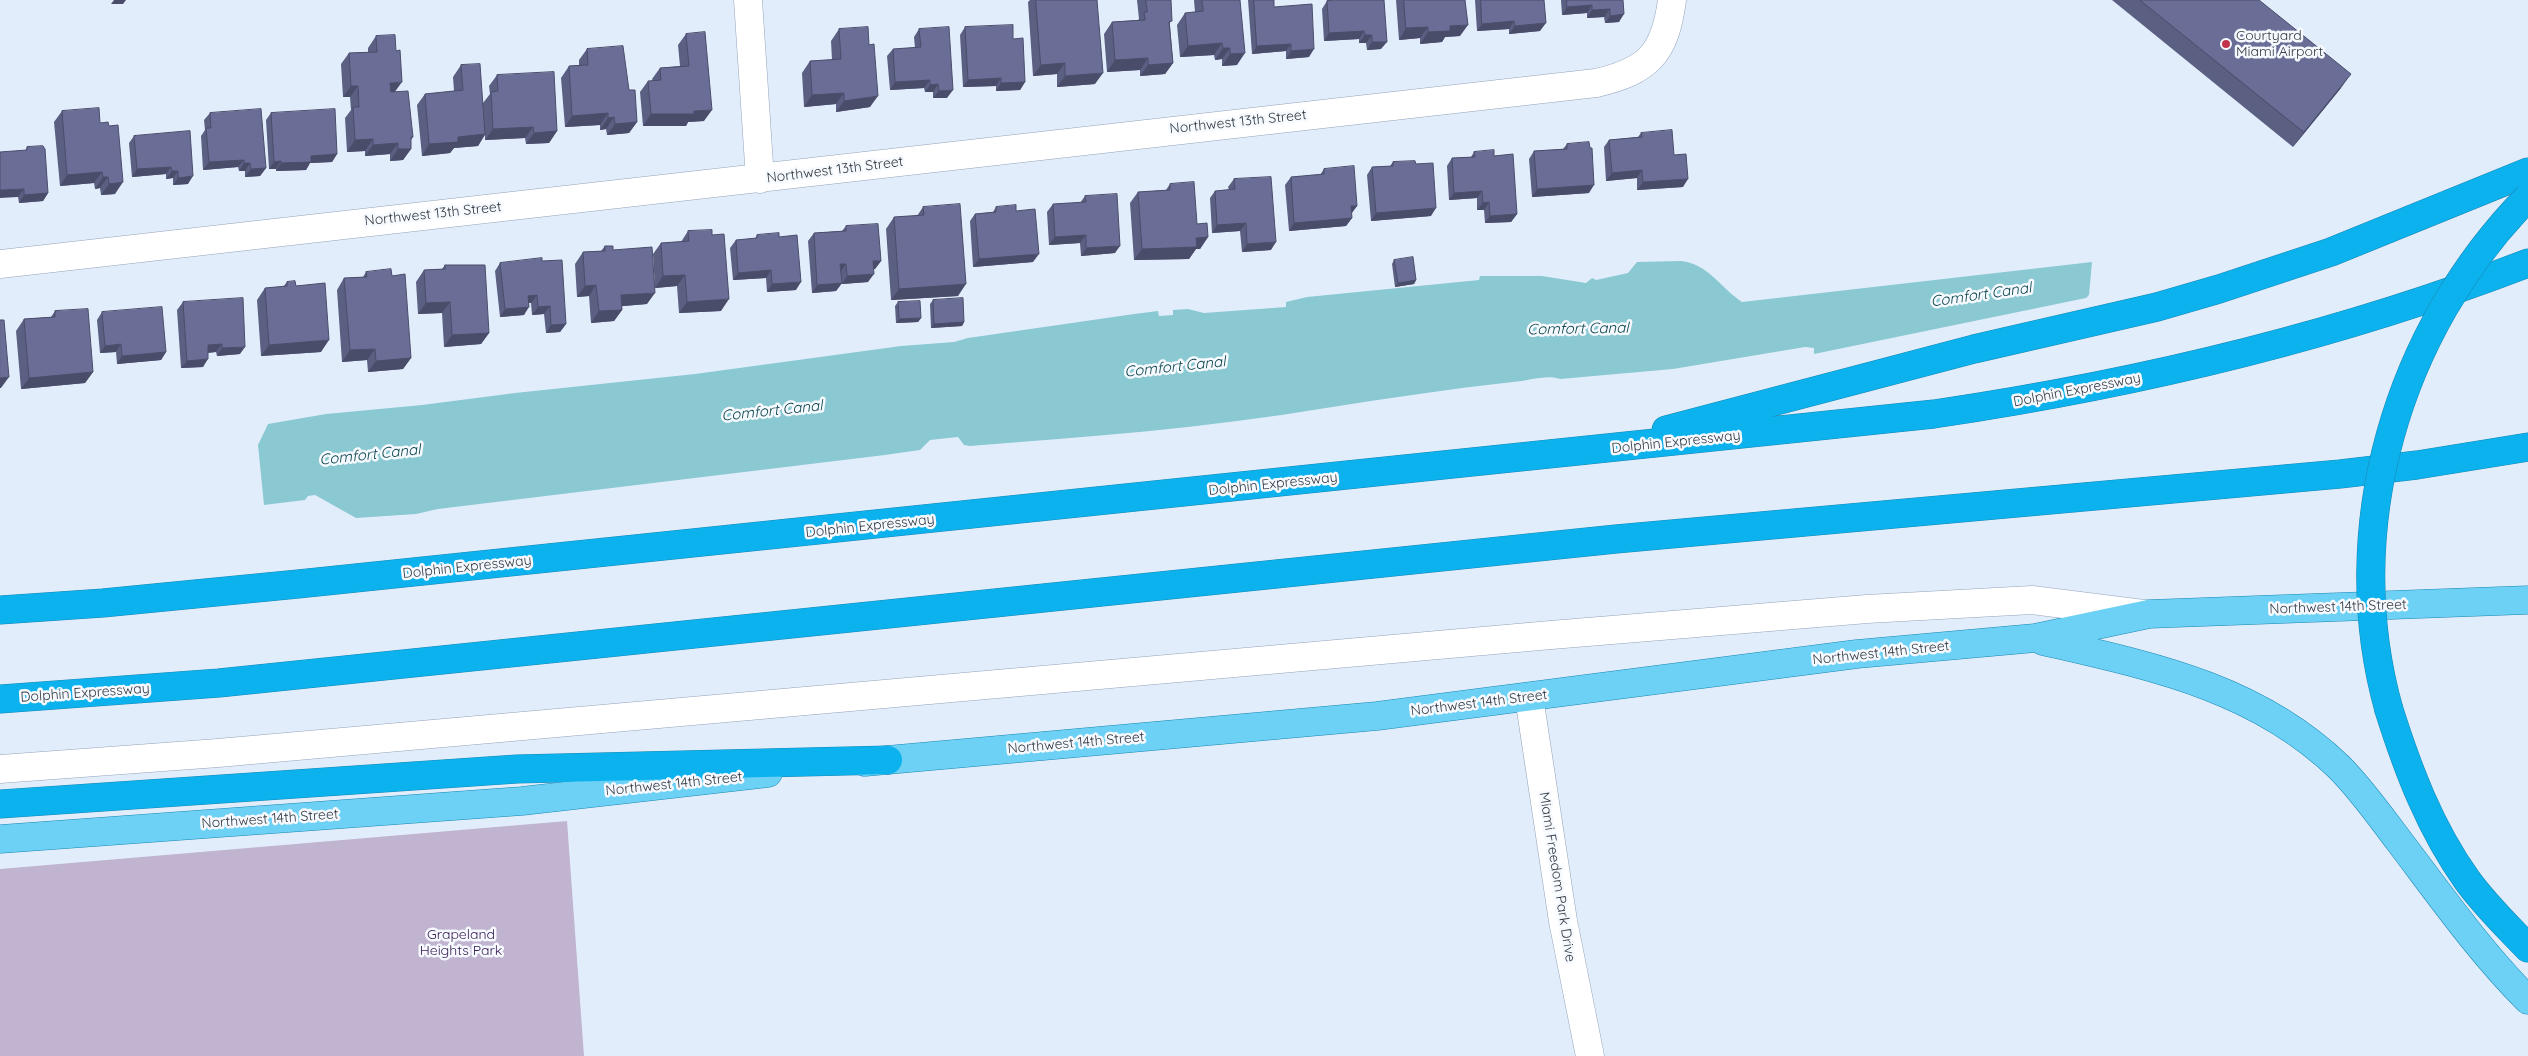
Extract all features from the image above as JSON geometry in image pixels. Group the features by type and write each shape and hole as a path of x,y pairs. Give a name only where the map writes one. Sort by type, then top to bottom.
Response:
{"highway":[{"path":"1583,452 1974,349 2157,308 2331,252 2528,172"},
{"path":"2528,197 2480,251 2444,303 2418,355 2392,428 2375,510 2372,565 2376,651 2389,710 2413,781 2443,843 2478,894 2528,948"},
{"name":"Dolphin Expressway","path":"0,610 103,603 298,584 1865,423 2069,393 2223,359 2317,334 2528,263"},
{"name":"Dolphin Expressway","path":"0,699 219,683 1616,540 2340,474 2418,465 2528,446"},
{"path":"0,804 517,768 888,760"}],"main road":[{"name":"Northwest 14th Street","path":"0,839 522,801 888,760 1377,716 1857,654 2035,638 2149,614 2528,600"},
{"path":"2035,638 2136,663 2225,691 2252,704 2309,742 2340,768 2380,816 2487,956 2528,1000"}],"street":[{"path":"748,0 760,179"},
{"name":"Northwest 13th Street","path":"0,264 1596,83 1621,77 1636,70 1659,47 1666,32 1672,0"},
{"name":"Northwest 14th Street","path":"0,769 209,753 1867,609 2032,600 2149,614"},
{"name":"Miami Freedom Park Drive","path":"1529,697 1563,921 1590,1056"}],"green space":[{"name":"Grapeland Heights Park","path":"567,821 584,1056 0,1056 0,869"}],"water":[{"name":"Comfort Canal","path":"1681,261 1706,271 1742,302 2092,262 2089,295 2086,298 1814,354 1814,348 1805,347 1673,369 1560,379 1543,377 1282,415 1148,431 970,446 964,445 958,437 930,440 920,450 438,509 416,514 356,518 315,495 308,496 305,500 264,505 258,445 268,424 326,414 695,374 901,346 954,342 968,338 1158,311 1159,316 1173,315 1173,310 1188,309 1204,313 1286,307 1286,302 1307,297 1479,280 1480,276 1542,276 1586,283 1592,278 1596,280 1628,273 1637,262"}],"building":[{"path":"1036,0 1097,0 1103,73 1065,76 1065,63 1041,65"},
{"path":"1146,0 1171,0 1172,21 1169,22 1173,63 1148,65 1148,58 1115,60 1112,22 1145,20 1144,12 1147,12"},
{"path":"1202,0 1240,0 1245,53 1230,54 1230,48 1223,48 1222,43 1188,46 1185,13 1203,11"},
{"path":"1254,0 1274,0 1274,7 1312,4 1314,49 1291,51 1291,44 1257,46"},
{"path":"1384,0 1387,42 1372,42 1372,35 1365,35 1364,31 1329,33 1327,1"},
{"path":"1404,0 1465,0 1468,25 1450,26 1450,31 1428,32 1428,27 1406,28"},
{"path":"1481,0 1544,0 1546,23 1515,26 1514,21 1482,24"},
{"path":"1567,0 1623,0 1624,14 1610,16 1610,9 1592,10 1592,5 1567,7"},
{"name":"Courtyard Miami Airport","path":"2140,0 2259,0 2351,74 2304,132"},
{"path":"1013,25 1013,39 1023,38 1025,82 1001,83 1001,78 968,80 965,27"},
{"path":"868,27 869,45 874,44 878,96 844,101 844,93 812,95 810,61 841,59 839,29"},
{"path":"949,27 953,90 939,91 938,84 930,85 930,80 895,82 893,49 921,47 919,29"},
{"path":"705,32 712,110 694,111 694,114 651,114 648,81 661,80 660,68 689,66 686,34"},
{"path":"395,35 396,51 400,50 402,82 390,83 391,92 408,91 413,137 411,137 411,149 398,149 398,143 373,145 373,139 355,140 353,107 359,107 358,86 351,86 349,53 377,52 376,36"},
{"path":"623,46 629,90 635,90 637,122 615,124 614,117 608,118 608,113 572,116 569,66 588,65 587,49"},
{"path":"480,64 485,134 458,137 458,142 429,144 425,94 463,90 461,65"},
{"path":"554,72 557,131 534,133 533,127 493,129 491,92 498,91 497,75"},
{"path":"99,108 100,123 108,122 109,126 118,125 123,182 109,184 108,177 103,177 102,172 67,175 62,111"},
{"path":"261,109 266,168 251,169 250,163 244,163 244,160 209,162 206,128 211,128 210,113"},
{"path":"335,109 337,154 311,156 311,162 274,162 271,113"},
{"path":"1672,130 1674,155 1686,154 1688,179 1643,182 1642,170 1612,173 1609,140 1642,137 1641,133"},
{"path":"190,131 193,176 178,178 178,171 172,171 171,167 137,169 134,136"},
{"path":"1589,142 1590,148 1592,148 1594,185 1537,189 1534,151 1567,149 1567,144"},
{"path":"43,146 45,149 48,193 24,195 24,189 0,190 0,152 27,150 27,147"},
{"path":"1494,150 1494,156 1513,154 1517,214 1490,216 1489,202 1483,203 1482,191 1454,193 1452,158 1475,157 1474,152"},
{"path":"1415,161 1416,164 1433,163 1436,208 1376,213 1372,167 1393,166 1393,162"},
{"path":"1354,166 1357,206 1351,206 1352,218 1294,223 1291,177 1324,174 1324,169"},
{"path":"1271,177 1276,242 1247,244 1246,223 1217,225 1215,191 1235,189 1234,179"},
{"path":"1194,182 1197,224 1207,223 1208,237 1196,238 1197,247 1142,249 1138,192 1170,190 1170,184"},
{"path":"1117,194 1120,246 1086,248 1086,235 1055,237 1053,204 1086,202 1085,196"},
{"path":"960,204 966,284 899,289 894,217 924,215 923,207"},
{"path":"1016,205 1016,211 1035,209 1039,254 979,259 975,214 996,212 996,207"},
{"path":"878,224 881,261 873,261 874,274 847,276 846,264 840,264 842,283 817,285 814,233 846,231 846,226"},
{"path":"712,230 712,235 724,234 729,299 687,302 685,275 663,276 661,243 689,241 688,231"},
{"path":"779,233 779,237 797,235 801,282 772,284 771,270 738,273 736,240 757,238 757,235"},
{"path":"605,246 613,246 613,250 652,247 655,293 621,295 622,310 599,311 596,285 585,286 583,252 605,251"},
{"path":"1413,257 1416,280 1398,283 1394,260"},
{"path":"542,258 542,261 562,260 566,324 551,325 550,306 538,307 537,295 528,296 529,307 505,309 500,263"},
{"path":"445,265 485,265 489,333 452,335 450,302 426,303 424,270 445,269"},
{"path":"391,269 392,276 405,274 411,358 376,361 375,349 350,350 344,278 367,277 366,272"},
{"path":"295,281 296,286 325,283 329,340 269,345 265,288 287,286 287,282"},
{"path":"243,298 245,347 222,348 222,344 208,345 208,359 187,361 183,302"},
{"path":"963,298 964,322 934,324 933,300"},
{"path":"920,301 921,318 899,319 898,302"},
{"path":"162,307 166,352 122,356 121,344 105,346 102,312"},
{"path":"88,309 93,372 29,378 24,319 55,317 55,311"},
{"path":"0,320 4,320 9,377 0,378"}],"place":[{"name":"Courtyard Miami Airport","path":"2226,44"}]}
